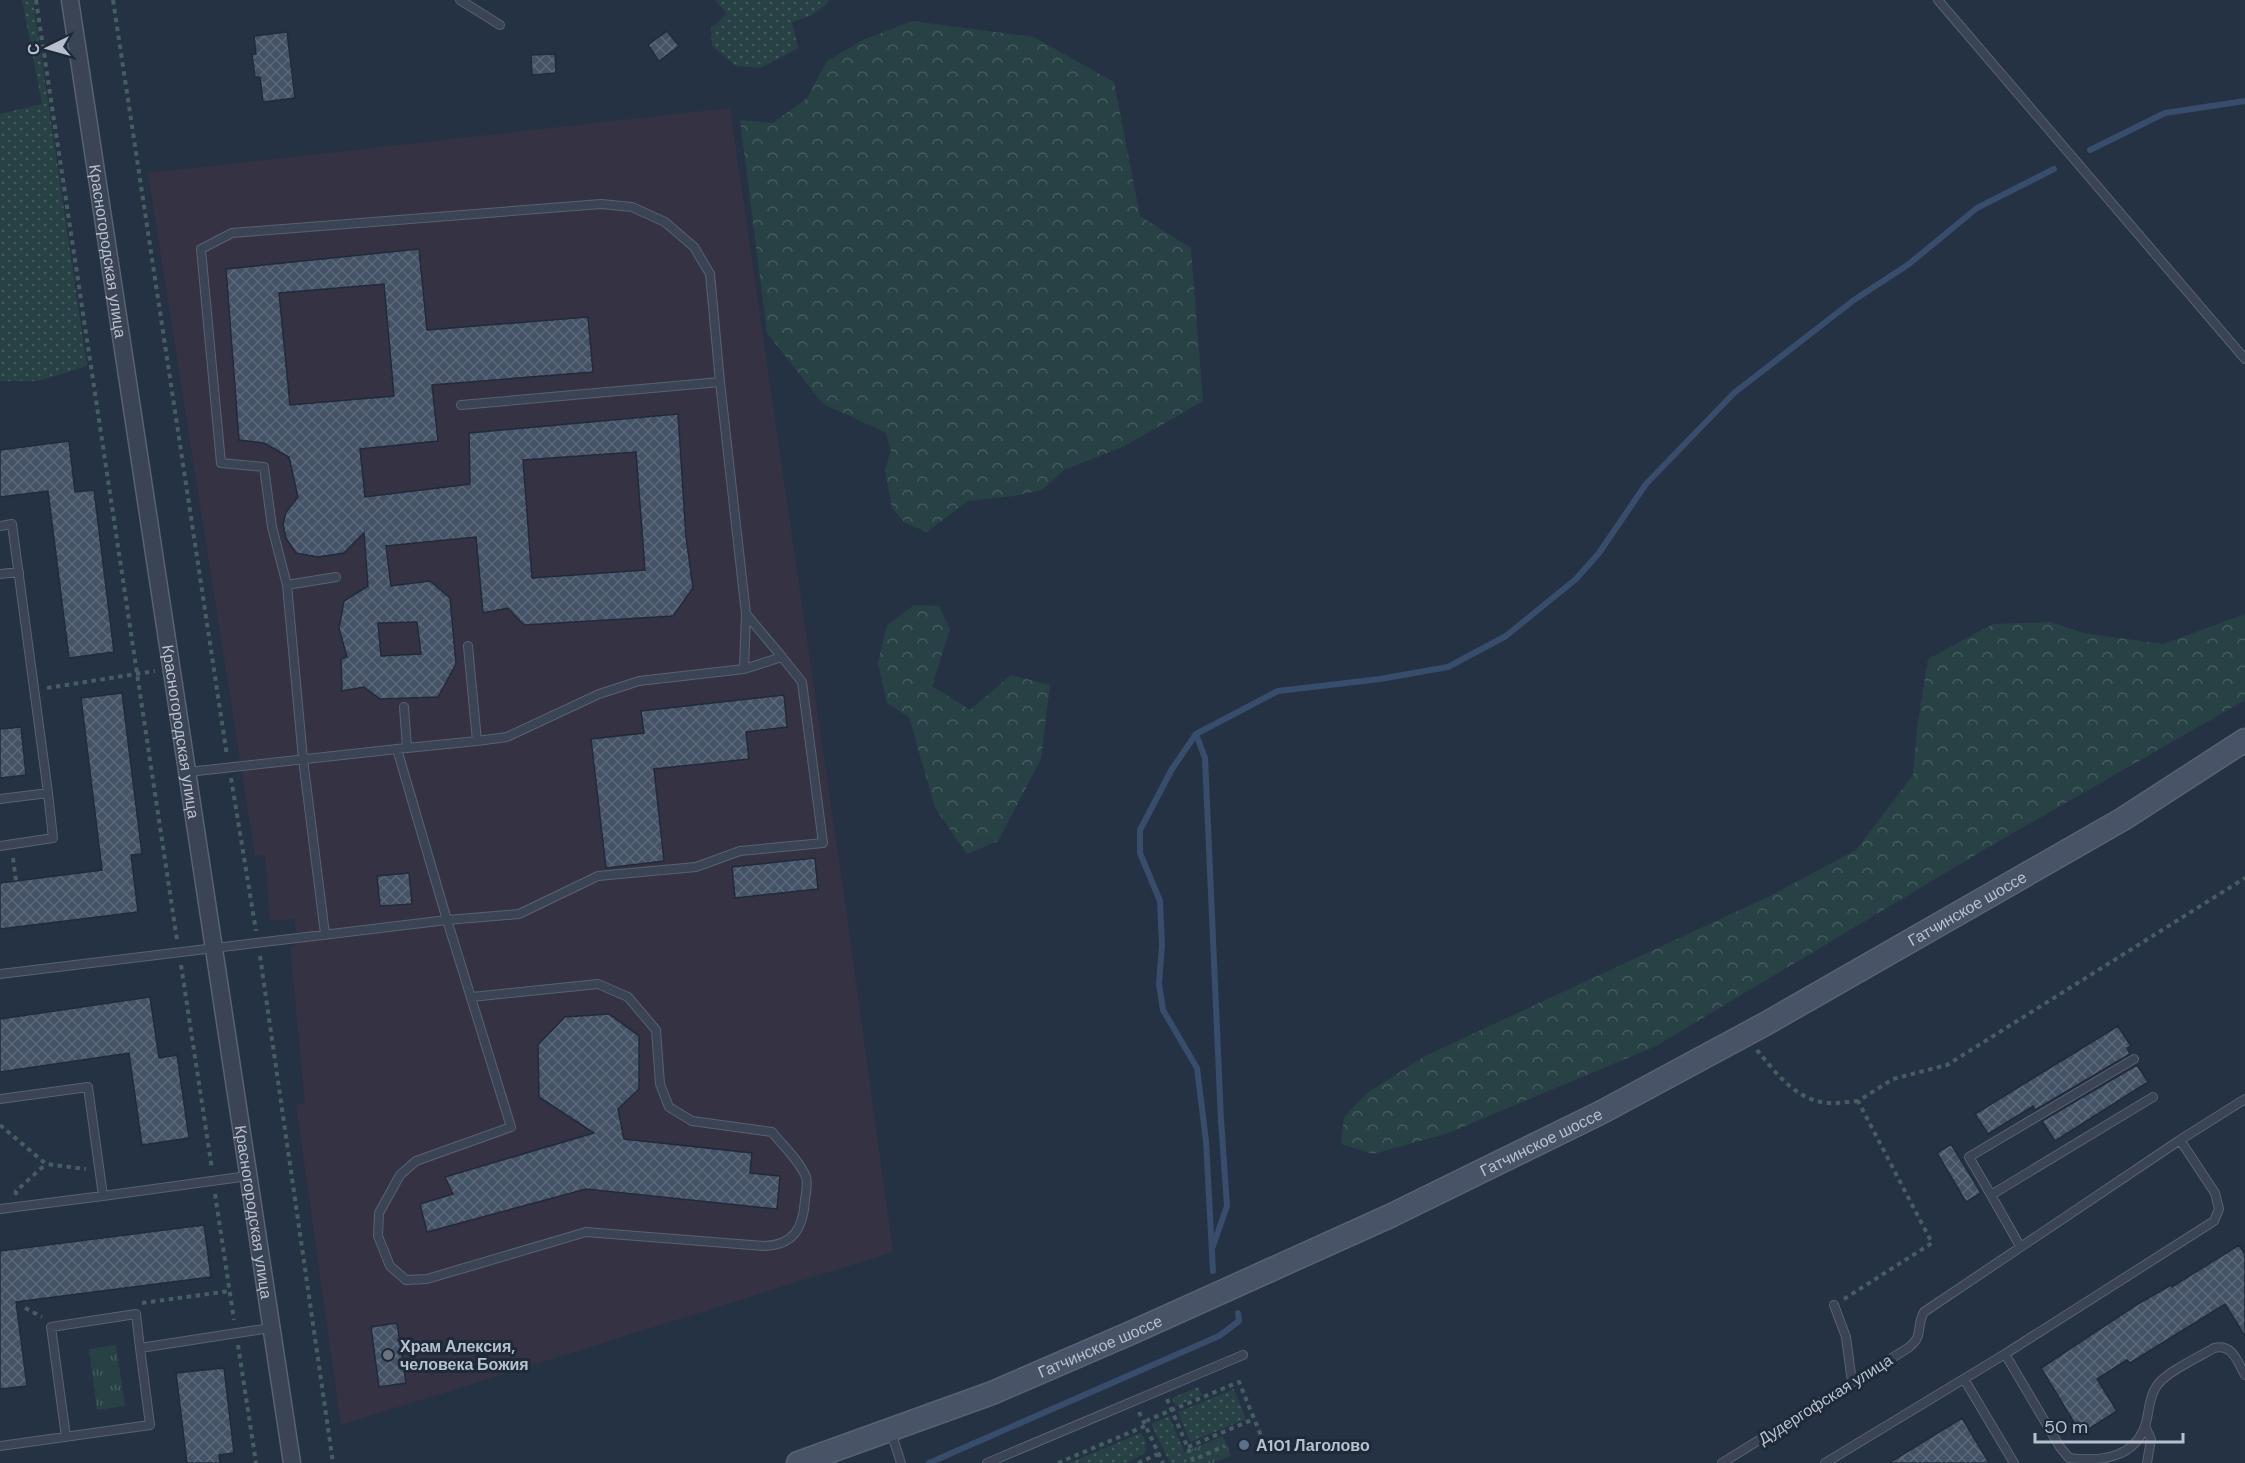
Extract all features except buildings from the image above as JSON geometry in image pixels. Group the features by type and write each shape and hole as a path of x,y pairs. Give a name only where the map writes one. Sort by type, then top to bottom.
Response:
{"main road":[{"name":"Гатчинское шоссе","path":"798,1463 992,1393 1284,1266 1602,1112 1745,1036 2123,819 2245,740"}],"street":[{"name":"Красногородская улица","path":"70,0 292,1463"}],"lane":[{"path":"460,0 500,25"},
{"path":"1938,0 2245,359"},
{"path":"325,934 303,759 287,585 272,527 264,466 220,464 201,249 232,233 601,204 632,207 665,222 694,247 710,274 746,614 744,669"},
{"path":"461,405 720,382"},
{"path":"0,526 12,524 53,838 0,846"},
{"path":"0,574 19,572"},
{"path":"287,585 336,577"},
{"path":"0,974 325,934 519,914 598,876 696,867 740,851 823,843 802,682 746,614"},
{"path":"468,646 477,741"},
{"path":"188,772 507,736 598,694 639,681 744,669 782,657"},
{"path":"404,707 402,748 447,920 511,1127 416,1161 400,1175 379,1213 378,1236 390,1266 406,1280 427,1279 586,1232 764,1246 778,1246 794,1235 804,1215 807,1180 800,1165 772,1132 692,1121 669,1107 660,1084 656,1030 628,997 598,984 472,997"},
{"path":"0,799 48,793"},
{"path":"2020,1246 1969,1157 2134,1059"},
{"path":"0,1099 88,1087 103,1196"},
{"path":"1991,1195 2153,1097"},
{"name":"Дудергофская улица","path":"1722,1463 1908,1348 1918,1340 1921,1330 1919,1320 1924,1312 2020,1246 2245,1099"},
{"path":"1825,1463 2005,1354 2214,1221 2219,1209 2215,1193 2180,1140"},
{"path":"0,1209 248,1176"},
{"path":"1834,1305 1846,1337 1852,1382"},
{"path":"0,1446 66,1437 150,1425 136,1314 51,1327 66,1437"},
{"path":"140,1348 270,1328"},
{"path":"2005,1354 2060,1446 2069,1458 2083,1460 2118,1455 2128,1450 2139,1439 2145,1426 2156,1386 2164,1378 2214,1348 2222,1346 2230,1349 2245,1375"},
{"path":"987,1463 1243,1355"},
{"path":"1964,1379 2014,1463"},
{"path":"2145,1426 2151,1439 2147,1463"},
{"path":"891,1430 901,1463"}],"path":[{"path":"36,0 256,1463"},
{"path":"113,0 229,767 258,943 333,1463"},
{"path":"34,689 160,670"},
{"path":"11,845 16,881"},
{"path":"1745,1036 1780,1077 1802,1096 1828,1103 1858,1101 1893,1079 1947,1065 2245,878"},
{"path":"1834,1305 1932,1243 1858,1101"},
{"path":"0,1125 46,1164 86,1168 103,1196"},
{"path":"16,1207 16,1191 46,1164"},
{"path":"1058,1463 1145,1425 1148,1420 1239,1382 1262,1438"},
{"path":"1163,1389 1193,1460 1225,1446"},
{"path":"1134,1401 1163,1463"},
{"path":"1188,1447 1254,1419"},
{"path":"1138,1463 1158,1454"}],"shaded area":[{"path":"730,108 846,909 893,1252 341,1425 296,1105 305,1103 290,947 297,946 294,919 270,921 265,855 255,856 148,173"}],"green space":[{"path":"22,0 33,0 87,366 39,381 0,381 0,114 42,104"},
{"path":"715,0 828,0 828,3 812,15 792,22 798,48 760,68 736,66 712,46 711,28 727,14"},
{"path":"912,21 1034,37 1114,82 1140,216 1191,248 1203,401 1123,447 1064,470 1042,490 1014,496 968,501 927,532 905,523 892,508 885,470 891,450 885,432 823,404 767,333 740,120 773,123 807,98 827,61 863,40"},
{"path":"914,605 939,606 950,629 932,686 970,710 1011,675 1050,685 1041,759 998,841 967,854 935,808 909,717 887,703 878,662 887,625"},
{"path":"2245,614 2245,700 1987,848 1656,1046 1446,1134 1373,1154 1341,1144 1344,1117 1367,1093 1425,1056 1774,894 1856,850 1913,775 1917,728 1928,659 1993,624 2051,622 2083,633 2163,644"},
{"path":"116,1345 125,1406 97,1410 89,1349"},
{"path":"1198,1387 1202,1395 1176,1406 1172,1398"},
{"path":"1234,1389 1246,1419 1190,1442 1178,1412"},
{"path":"1169,1416 1189,1463 1170,1463 1151,1424"},
{"path":"1141,1433 1146,1442 1145,1453 1127,1463 1069,1463"},
{"path":"1223,1436 1231,1456 1213,1463 1189,1463 1184,1452"}],"waterway":[{"path":"2090,150 2165,113 2245,101"},
{"path":"1213,1271 1206,1141 1197,1068 1163,1010 1159,984 1162,945 1160,901 1140,853 1140,830 1172,769 1196,734 1278,691 1380,679 1448,667 1506,636 1576,579 1599,553 1646,484 1734,393 1854,300 1909,264 1977,208 2054,169"},
{"path":"1196,734 1205,758 1227,1206 1213,1246"},
{"path":"929,1463 1219,1336 1239,1321 1238,1313"}],"place":[{"name":"Храм Алексия, человека Божия","path":"388,1355"},
{"name":"А101 Лаголово","path":"1244,1445"}]}
